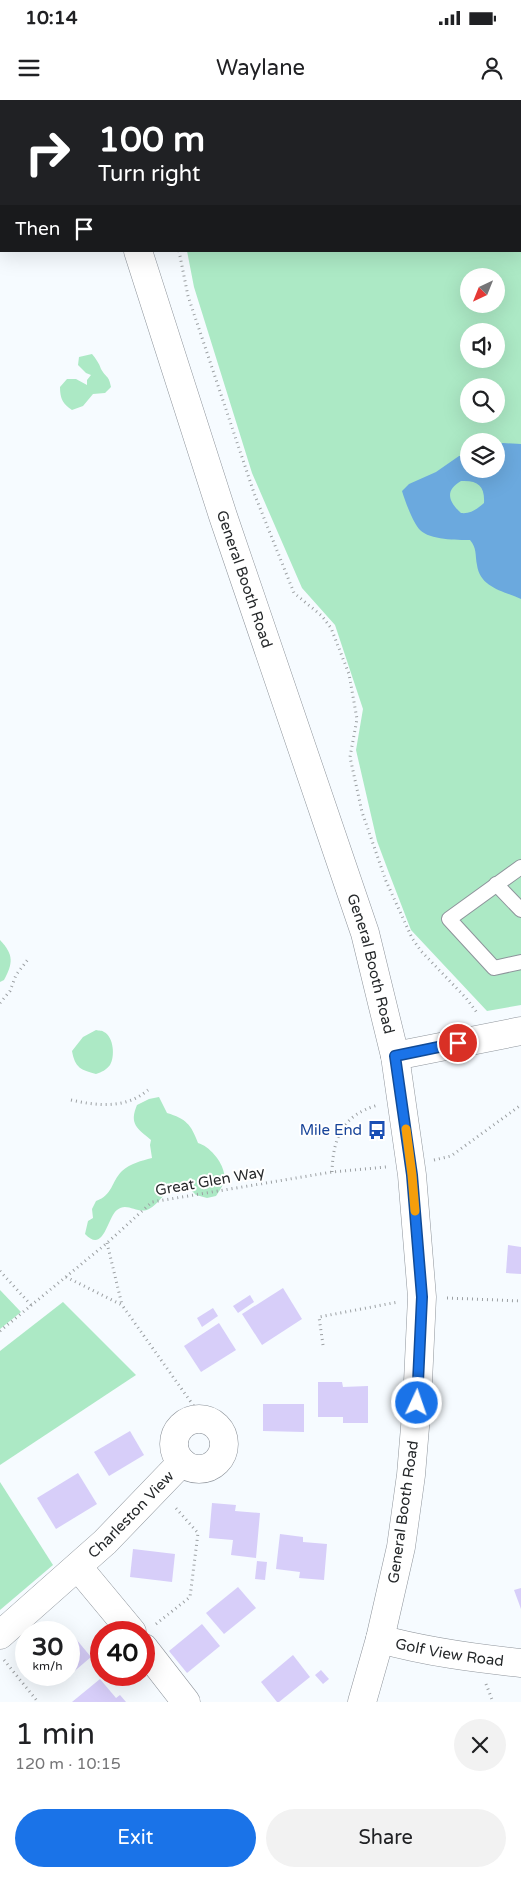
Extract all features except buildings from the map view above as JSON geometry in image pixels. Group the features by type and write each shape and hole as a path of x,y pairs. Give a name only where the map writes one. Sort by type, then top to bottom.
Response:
{"street":[{"name":"General Booth Road","path":"138,252 224,516 365,933 395,1056 412,1175 422,1297 417,1403 401,1547 380,1639 362,1702"},
{"path":"395,1056 508,1034"},
{"name":"Charleston View","path":"205,1420 217,1427 222,1433 224,1440 222,1455 211,1466 204,1469 196,1469 182,1462 174,1448 174,1440 177,1432 189,1421 205,1420"},
{"name":"Charleston View","path":"0,1635 105,1542 182,1462"},
{"name":"Charleston View","path":"78,1567 128,1621"},
{"name":"Golf View Road","path":"380,1639 451,1655 521,1663"},
{"name":"Charleston View","path":"155,1656 186,1702"}],"lane":[{"path":"521,867 449,919 494,968 521,962"},
{"path":"496,884 521,910"}],"path":[{"path":"179,252 188,296 254,493 294,593 322,616 331,628 350,674 357,718 350,757 362,812 386,881 412,938 422,951 466,998 478,1013 483,1024 492,1022 508,1034"},
{"path":"0,1003 10,991 16,975 29,958"},
{"path":"71,1100 89,1104 126,1103 148,1090"},
{"path":"332,1172 335,1143 342,1126 358,1113 376,1105 401,1100"},
{"path":"432,1161 451,1156 521,1105"},
{"name":"Great Glen Way","path":"0,1332 107,1243 152,1202 332,1172 386,1167"},
{"path":"107,1243 122,1305 205,1420"},
{"path":"0,1270 31,1305"},
{"path":"66,1277 122,1305"},
{"path":"155,1625 190,1596 198,1533 158,1488"},
{"path":"0,1655 38,1702"}],"green space":[{"path":"187,252 521,252 521,1005 487,1011 411,930 377,841 356,750 363,709 335,625 302,588 252,473 194,287"},
{"path":"92,354 108,378 111,387 105,393 93,394 83,406 72,410 63,401 60,387 67,379 76,379 87,385 87,380 91,375 78,365 79,357"},
{"path":"0,940 8,950 11,959 7,974 4,980 0,982"},
{"path":"96,1030 102,1031 110,1038 113,1052 110,1065 104,1071 96,1074 86,1071 77,1065 72,1051 83,1037"},
{"path":"159,1097 167,1113 187,1123 198,1143 211,1151 218,1159 223,1168 224,1182 216,1196 207,1198 196,1195 190,1189 171,1187 149,1209 121,1208 114,1214 101,1237 97,1240 91,1239 85,1234 88,1221 93,1218 92,1209 96,1201 109,1192 118,1175 125,1168 152,1158 151,1140 138,1129 134,1117 137,1105 149,1099"},
{"path":"0,1290 21,1312 0,1329"},
{"path":"63,1302 136,1375 0,1465 0,1351"},
{"path":"0,1482 53,1565 0,1610"}],"water":[{"path":"505,443 521,444 521,599 494,588 483,579 479,573 475,549 470,540 437,538 424,533 417,527 407,506 402,491 409,484 436,472 459,456 460,478 505,478","holes":["461,481 472,482 482,488 484,503 471,512 461,513 451,501 450,493"]}],"slow traffic":[{"path":"406,1129 415,1211"}],"place":[{"name":"Mile End","path":"377,1130"}],"route":[{"path":"417,1403 422,1297 412,1175 395,1056 458,1043"}]}
